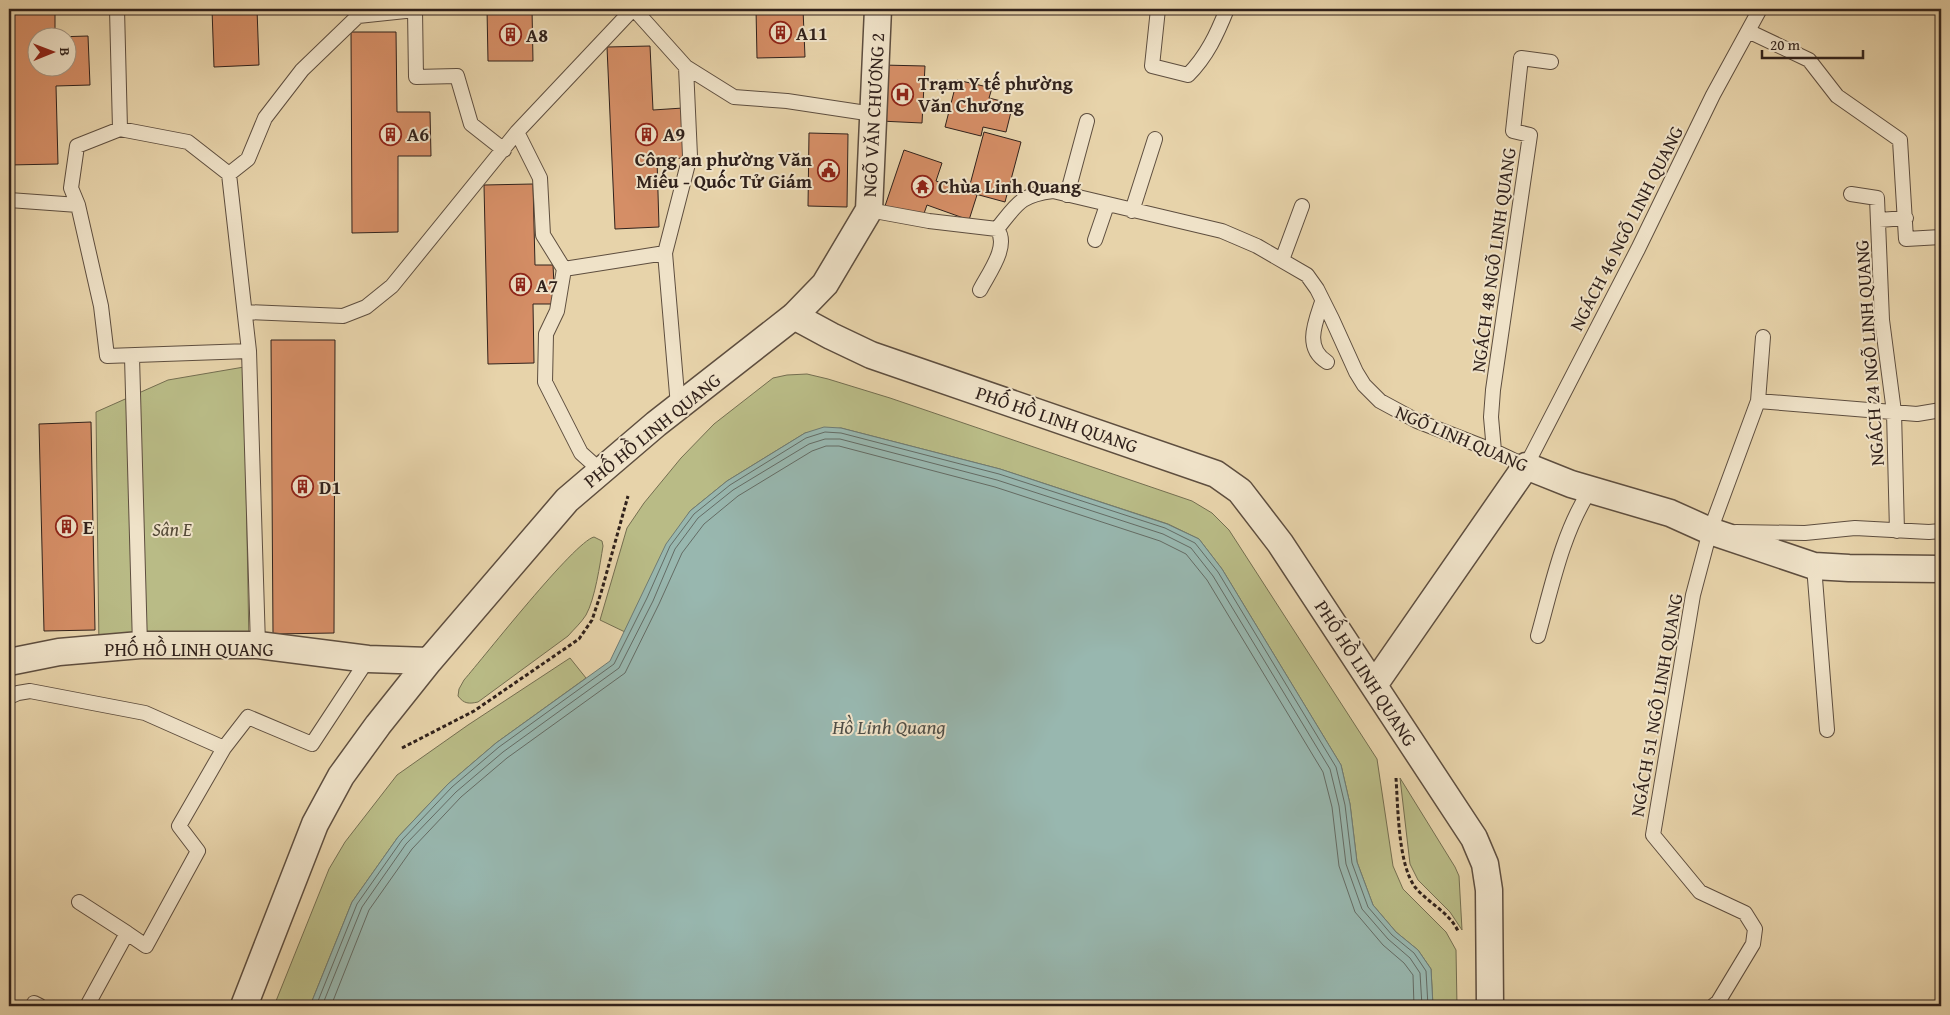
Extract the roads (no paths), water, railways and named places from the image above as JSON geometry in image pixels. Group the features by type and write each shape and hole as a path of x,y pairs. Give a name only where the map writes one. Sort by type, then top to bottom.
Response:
{"street":[{"name":"NGÕ VĂN CHƯƠNG 2","path":"794,316 825,284 869,210 878,9"},
{"name":"PHỐ HỒ LINH QUANG","path":"244,1006 315,824 341,776 378,725 429,661 567,500 678,406 794,316 872,355 1216,474 1240,491 1280,543 1474,838 1485,864 1489,890 1490,1006"},
{"name":"NGÕ LINH QUANG","path":"1526,466 1590,490 1670,513 1710,531"},
{"path":"1374,685 1526,466"},
{"path":"1710,531 1814,566 1941,569"},
{"name":"PHỐ HỒ LINH QUANG","path":"9,662 59,652 140,645 258,645 368,659 429,661"}],"lane":[{"path":"117,9 120,129"},
{"path":"245,312 343,316 366,307 392,286 517,132 634,9 686,68 734,96 787,101 873,114"},
{"path":"1158,9 1152,66 1188,75 1201,62 1217,34 1227,9"},
{"path":"229,174 248,159 266,118 302,70 358,16 415,10 416,77 457,76 471,124 504,150"},
{"name":"NGÁCH 46 NGÕ LINH QUANG","path":"1526,466 1638,249 1713,95 1757,10"},
{"path":"1748,30 1809,60 1837,96 1900,140 1906,240 1941,236"},
{"name":"NGÁCH 48 NGÕ LINH QUANG","path":"1494,451 1491,417 1494,381 1530,135 1513,131 1521,58 1551,62"},
{"path":"678,406 666,253 690,156 686,68"},
{"path":"1067,195 1087,121"},
{"path":"249,351 107,356 102,306 78,205 72,188 77,146 120,129 188,142 229,174 249,351 258,645"},
{"path":"517,132 540,178 543,235 564,269 557,311 546,334 545,382 581,453 600,471"},
{"path":"1132,211 1155,139"},
{"name":"NGÕ LINH QUANG","path":"997,229 1018,202 1034,194 1053,191 1222,231 1257,246 1307,275 1317,289 1356,372 1364,385 1380,401 1417,421 1494,451 1526,466"},
{"name":"NGÁCH 24 NGÕ LINH QUANG","path":"1851,194 1877,198 1882,320 1894,412 1897,530"},
{"path":"9,200 78,205"},
{"path":"1095,240 1107,205"},
{"path":"1282,260 1302,206"},
{"path":"869,210 929,221 997,229 1001,234 1002,242 999,253 980,290"},
{"path":"1879,220 1906,218"},
{"path":"564,269 666,253"},
{"path":"1322,302 1316,322 1314,346 1318,357 1328,362"},
{"name":"NGÁCH 51 NGÕ LINH QUANG","path":"1713,1006 1718,1002 1753,944 1755,929 1745,914 1700,892 1653,835 1693,594 1710,531 1758,401 1763,337"},
{"path":"132,356 140,645"},
{"path":"1758,401 1917,414 1941,410"},
{"path":"1538,636 1561,553 1575,518 1590,490"},
{"name":"NGÕ LINH QUANG","path":"1710,531 1805,533 1855,528 1941,531"},
{"path":"1814,566 1827,730"},
{"path":"79,902 146,946 198,851 179,826 224,748 248,717 312,744 368,659"},
{"path":"9,697 30,691 145,713 224,748"},
{"path":"87,1006 127,933"}],"water":[{"name":"Hồ Linh Quang","path":"824,427 841,428 1000,469 1167,524 1199,539 1222,569 1341,765 1350,804 1357,862 1373,905 1396,932 1418,950 1431,969 1433,1006 310,1006 352,902 398,837 448,784 496,743 610,661 666,544 690,511 727,481 805,433"}],"place":[{"name":"A11","path":"780,33"},
{"name":"A8","path":"510,35"},
{"name":"Trạm Y tế phường Văn Chương","path":"902,94"},
{"name":"A6","path":"391,134"},
{"name":"A9","path":"647,134"},
{"name":"Công an phường Văn Miếu - Quốc Tử Giám","path":"828,170"},
{"name":"Chùa Linh Quang","path":"922,186"},
{"name":"A7","path":"520,285"},
{"name":"D1","path":"303,487"},
{"name":"E","path":"67,527"}],"park label":[{"name":"Sân E","path":"172,529"}]}
